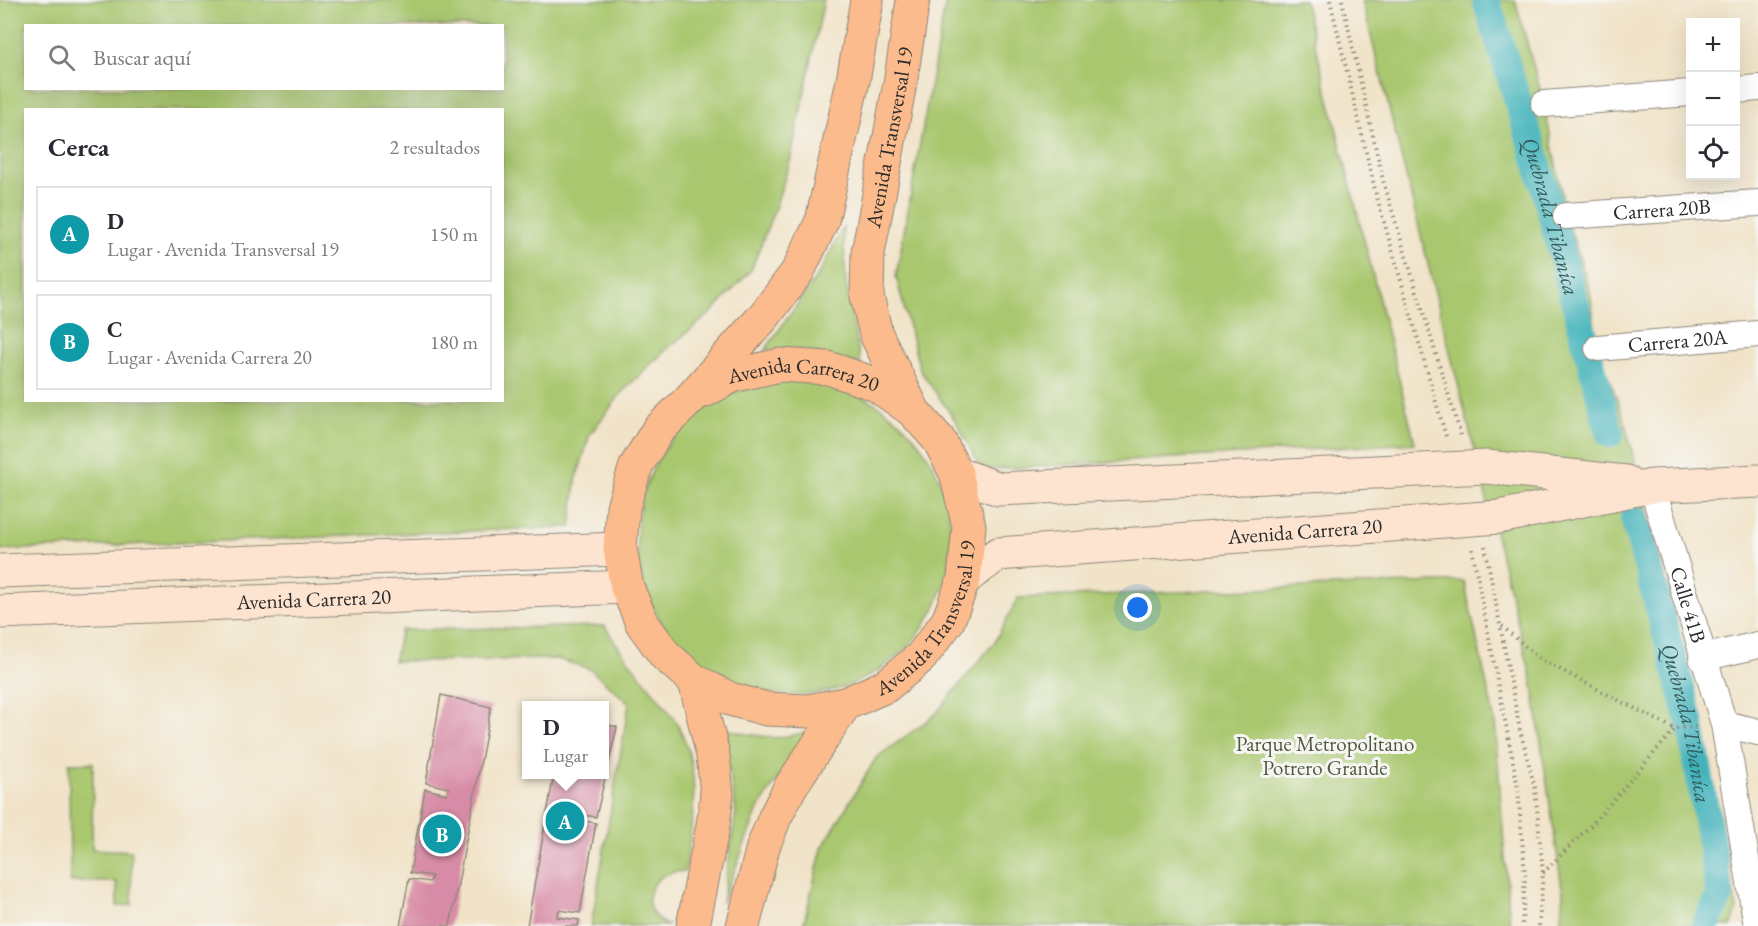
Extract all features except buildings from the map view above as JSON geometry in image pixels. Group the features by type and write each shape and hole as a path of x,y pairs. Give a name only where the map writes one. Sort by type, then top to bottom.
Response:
{"main road":[{"path":"845,704 807,711 767,709 730,699 695,681 665,655 642,623 627,587 620,549 622,507 636,466 658,430 765,315 798,271 822,221 853,81 867,0"},
{"name":"Avenida Transversal 19","path":"743,926 763,847 791,786 845,704 886,686 921,657 948,621 964,579 969,526 956,473 939,440 914,412 876,334 867,296 868,253 901,78 913,0"},
{"name":"Avenida Carrera 20","path":"689,399 732,376 780,365 799,366 828,368 874,384 914,412"},
{"path":"693,926 717,794 713,755 695,681"}],"street":[{"path":"1740,90 1758,88"},
{"path":"1544,104 1686,93"},
{"name":"Carrera 20B","path":"1566,216 1758,203"},
{"name":"Carrera 20A","path":"1598,348 1758,334"},
{"name":"Avenida Carrera 20","path":"956,473 999,489 1487,467 1608,479 1652,486"},
{"name":"Avenida Carrera 20","path":"964,579 998,554 1499,517 1652,486 1758,481"},
{"name":"Calle 41B","path":"1652,486 1702,658 1724,724 1757,926"},
{"name":"Avenida Carrera 20","path":"0,571 620,549"},
{"name":"Avenida Carrera 20","path":"0,612 627,587"},
{"path":"1702,658 1758,645"},
{"path":"1724,724 1758,732"}],"path":[{"path":"1501,625 1540,659 1675,729 1683,728"},
{"path":"1543,873 1595,821 1675,729"}],"green space":[{"path":"0,0 824,0 790,161 751,270 711,313 668,348 623,391 590,434 576,480 571,527 0,550"},
{"path":"946,0 1304,0 1415,443 982,470 955,420 920,370 896,276"},
{"path":"1362,0 1515,0 1544,104 1566,216 1590,291 1598,348 1623,416 1701,715 1737,910 1731,926 1560,926 1563,895 1532,680"},
{"path":"843,227 846,285 861,364 800,350 765,350 820,272"},
{"path":"794,381 825,384 854,393 881,408 905,427 924,451 939,478 948,507 951,538 948,569 939,598 924,625 905,649 881,668 854,683 825,692 794,695 763,692 734,683 707,668 683,649 664,625 649,598 640,569 637,538 640,507 649,478 664,451 683,427 707,408 734,393 763,384"},
{"name":"Parque Metropolitano Potrero Grande","path":"1464,581 1495,722 1510,926 803,926 822,848 876,758 935,715 994,643 1018,598"},
{"path":"605,626 625,656 676,721 691,763 694,799 685,872 672,872 662,876 650,892 651,911 669,926 591,926 629,703 590,669 558,659 394,661 401,630"},
{"path":"722,728 776,738 808,732 758,809 722,903 736,811"},
{"path":"69,763 93,763 92,849 131,851 132,905 117,906 117,882 70,882"}],"waterway":[{"name":"Quebrada Tibaníca","path":"1486,0 1539,168 1610,434"},
{"name":"Quebrada Tibaníca","path":"1634,518 1690,721 1720,895 1705,926"}],"place":[{"name":"D","path":"565,821"},
{"name":"C","path":"442,834"}]}
